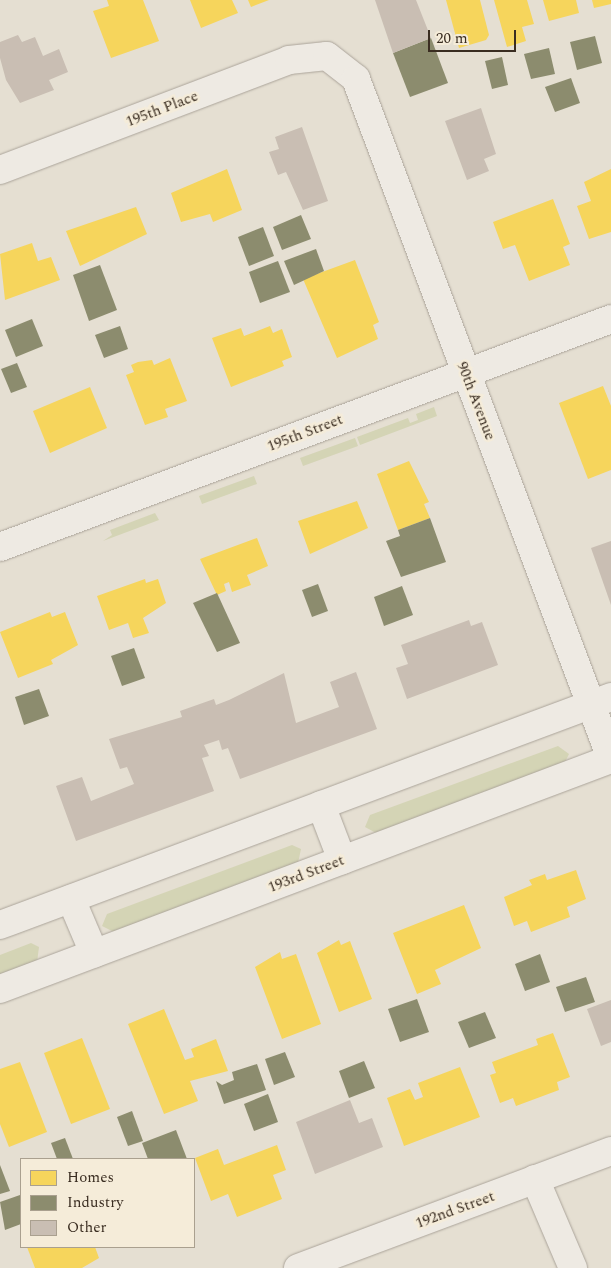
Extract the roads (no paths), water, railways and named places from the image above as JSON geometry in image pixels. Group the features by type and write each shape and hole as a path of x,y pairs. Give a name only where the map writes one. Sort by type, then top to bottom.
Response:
{"street":[{"name":"195th Place","path":"0,170 289,60 327,56"},
{"name":"90th Avenue","path":"327,56 356,79 465,373 601,700 611,758"},
{"name":"195th Street","path":"0,547 611,319"},
{"path":"0,925 601,700"},
{"name":"193rd Street","path":"0,989 611,758"},
{"path":"321,805 342,860"},
{"path":"71,899 94,953"},
{"name":"192nd Street","path":"298,1268 611,1151"},
{"path":"535,1180 573,1268"}]}
